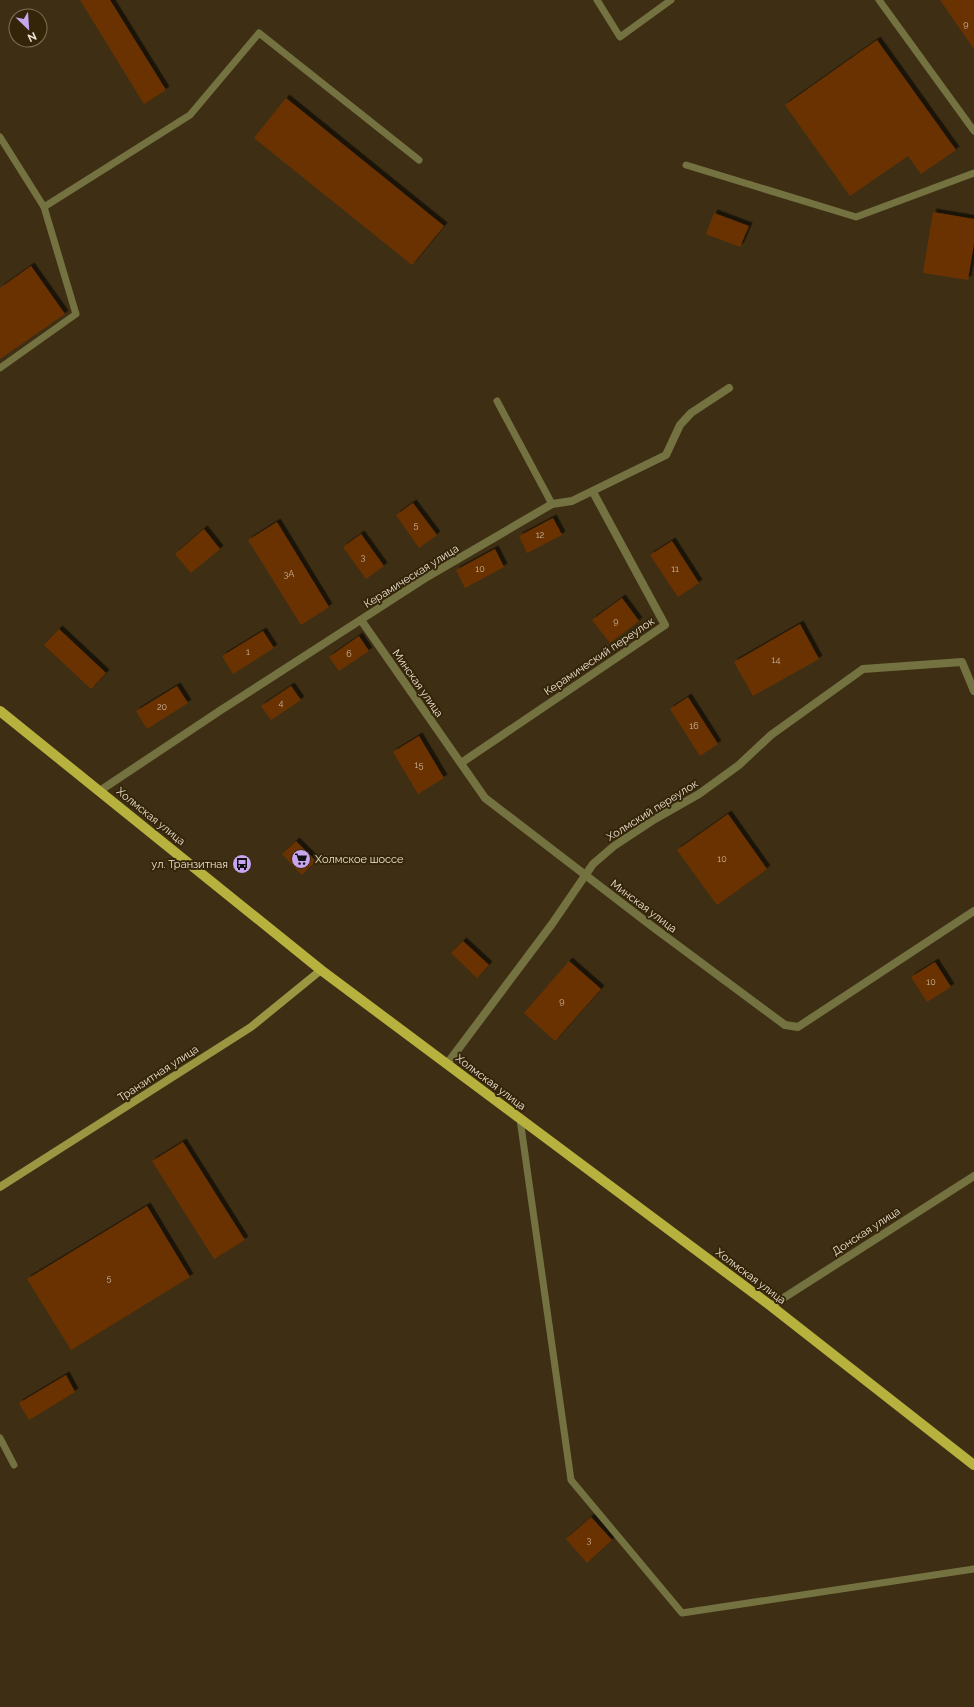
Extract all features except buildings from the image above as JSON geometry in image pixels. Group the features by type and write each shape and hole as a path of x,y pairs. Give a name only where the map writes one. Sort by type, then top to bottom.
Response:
{"main road":[{"name":"Холмская улица","path":"0,710 101,790 321,970 771,1306 974,1465"},
{"name":"Транзитная улица","path":"0,1187 251,1027 321,970"}],"street":[{"name":"Керамическая улица","path":"101,790 221,710 427,577 552,504 572,502 666,455 680,425 688,417 729,388"},
{"name":"Керамический переулок","path":"461,763 665,625 593,492"},
{"name":"Минская улица","path":"361,620 485,798 785,1025 798,1027 974,911"},
{"name":"Холмский переулок","path":"447,1064 552,924 593,864 614,846 655,819 699,794 739,765 771,734 863,669 962,662 974,690"},
{"name":"Донская улица","path":"771,1306 974,1176"}],"lane":[{"path":"597,0 620,37 671,0"},
{"path":"879,0 974,131"},
{"path":"44,206 190,114 259,33 419,160"},
{"path":"0,137 44,206 76,314 0,368"},
{"path":"686,166 856,217 974,173"},
{"path":"498,401 552,504"},
{"path":"520,1119 571,1480 682,1613 974,1569"},
{"path":"0,1438 14,1465"}],"place":[{"name":"Холмское шоссе","path":"301,859"},
{"name":"ул. Транзитная","path":"242,864"}]}
